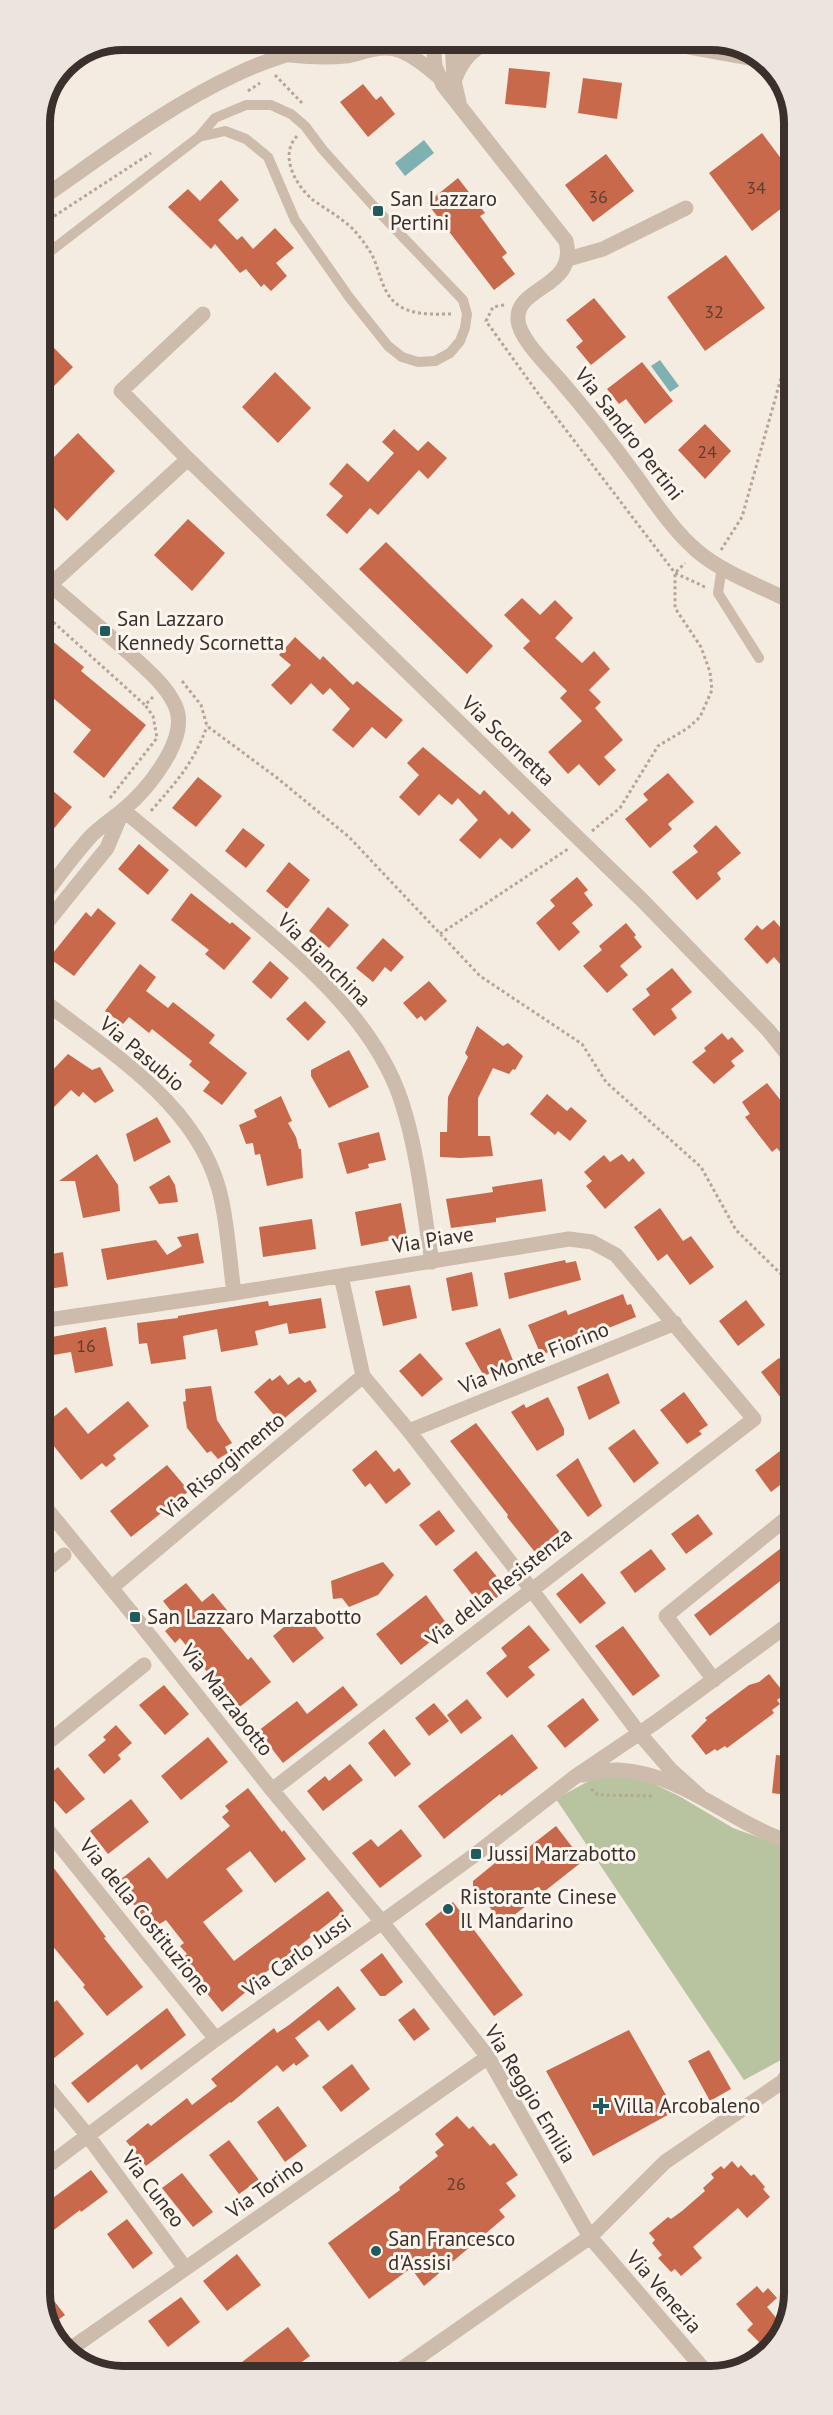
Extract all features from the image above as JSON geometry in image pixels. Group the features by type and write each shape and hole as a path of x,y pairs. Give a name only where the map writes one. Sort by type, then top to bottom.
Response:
{"street":[{"path":"50,193 176,107 237,74 306,50"},
{"path":"290,55 345,56 370,50"},
{"path":"399,50 447,79"},
{"path":"434,50 435,66 447,79 462,110 566,242 568,258 565,269 523,303"},
{"path":"447,79 451,50"},
{"path":"447,79 475,50"},
{"path":"706,50 741,57"},
{"path":"568,258 603,249 686,208"},
{"name":"Via Sandro Pertini","path":"523,303 518,311 520,330 540,357 595,420 660,508 696,551 784,598"},
{"name":"Via Scornetta","path":"202,314 121,391 580,841 768,1030 784,1050"},
{"path":"50,577 188,459"},
{"path":"50,585 163,686 176,707 178,729 170,753 159,771 123,810 105,822 90,837 50,888"},
{"path":"50,919 107,848 123,810"},
{"name":"Via Bianchina","path":"123,810 274,938 351,1012 374,1045 400,1099 408,1126 432,1262"},
{"name":"Via Pasubio","path":"50,1006 159,1091 184,1118 214,1175 222,1201 234,1293"},
{"name":"Via Piave","path":"50,1320 234,1293 569,1239 592,1242 616,1255 754,1419"},
{"path":"341,1275 363,1376 409,1431 639,1733"},
{"name":"Via Monte Fiorino","path":"409,1431 675,1323"},
{"name":"Via Risorgimento","path":"111,1588 363,1376"},
{"name":"Via della Resistenza","path":"272,1790 754,1419"},
{"name":"Via Marzabotto","path":"50,1513 272,1790 382,1922"},
{"path":"714,1680 666,1616 784,1519"},
{"path":"50,1566 64,1554"},
{"name":"Via Carlo Jussi","path":"50,2164 216,2039 476,1854 576,1776 714,1680 784,1628"},
{"path":"50,1741 144,1665"},
{"name":"Via Carlo Jussi","path":"639,1733 670,1769 700,1796"},
{"name":"Via Carlo Jussi","path":"576,1776 616,1769 653,1774 700,1796 752,1828 784,1839"},
{"name":"Via della Costituzione","path":"50,1832 216,2039"},
{"name":"Via Reggio Emilia","path":"382,1922 488,2057 590,2237"},
{"name":"Via Torino","path":"74,2346 488,2057"},
{"path":"407,2365 590,2237 665,2162 784,2079"},
{"name":"Via Cuneo","path":"50,2089 88,2136 185,2268"},
{"name":"Via Venezia","path":"590,2237 701,2366"}],"lane":[{"path":"50,252 199,137 214,118 246,105 271,105 291,114 305,126 323,150 378,211 463,300 467,314 460,341 450,353 435,362 418,362 402,357 388,346 349,297 295,219 268,157 246,138 225,131 199,137"},
{"path":"718,564 718,593 759,658"}],"path":[{"path":"272,60 274,74 315,116 290,144 288,157 295,178 312,199 332,211 354,231 371,253 383,285 398,305 421,314 467,314 486,321 537,392 675,573 718,593"},
{"path":"486,321 493,307 523,303"},
{"path":"718,564 742,517 784,367"},
{"path":"440,934 580,841 620,808 658,746 688,728 700,717 712,690 710,672 701,647 675,608 675,573 696,551"},
{"path":"110,798 157,738 153,716 145,705"},
{"path":"207,726 276,777 349,837 480,976 582,1044 606,1082 701,1167 735,1230 784,1278"},
{"path":"576,1776 598,1795 659,1796"}],"green space":[{"path":"605,1772 637,1776 679,1796 733,1828 784,1844 784,2058 744,2080 556,1799"}],"water":[{"path":"424,140 434,153 405,176 395,163"},
{"path":"660,360 679,386 670,392 651,366"}],"building":[{"path":"509,68 550,72 546,108 505,104"},
{"path":"583,78 622,83 617,119 578,113"},
{"path":"363,84 376,100 381,96 395,114 368,137 340,102"},
{"path":"762,133 784,163 784,206 752,231 709,173"},
{"path":"606,154 634,191 593,222 565,185"},
{"path":"458,178 485,213 480,216 507,253 502,257 515,274 494,290 427,203"},
{"path":"221,180 239,200 218,220 237,240 242,236 253,249 275,228 294,248 276,263 287,276 271,291 264,284 261,287 246,269 240,273 215,244 211,249 168,207 188,189 200,201"},
{"path":"726,255 765,308 705,351 667,297"},
{"path":"594,298 626,337 591,365 576,347 583,341 566,320"},
{"path":"50,344 73,367 50,390"},
{"path":"642,362 673,401 645,424 626,399 619,404 607,389"},
{"path":"275,372 311,408 278,443 242,407"},
{"path":"705,424 731,451 705,479 678,450"},
{"path":"394,429 418,451 428,441 447,458 428,479 419,470 378,515 370,508 347,534 326,515 343,496 329,484 347,463 368,482 394,453 382,442"},
{"path":"78,433 115,471 67,521 50,503 50,461"},
{"path":"188,519 225,553 192,591 154,555"},
{"path":"386,542 493,646 467,674 359,569"},
{"path":"522,598 540,615 555,600 573,618 555,638 582,663 594,651 610,669 589,690 601,702 595,708 623,740 604,757 616,770 599,786 579,764 568,774 548,752 582,721 560,698 567,691 523,648 530,641 504,615"},
{"path":"295,637 320,660 323,656 353,685 357,681 403,720 386,739 372,727 353,748 332,730 350,709 330,688 323,695 311,683 291,705 271,685 291,665 279,655"},
{"path":"50,639 84,667 81,671 146,725 104,778 73,752 91,730 50,695"},
{"path":"423,747 480,795 484,790 509,815 512,811 531,830 512,849 500,838 480,859 459,840 478,820 458,798 452,805 439,794 419,816 399,797 419,775 407,763"},
{"path":"668,773 694,802 668,824 672,829 650,848 625,819 648,800 643,794"},
{"path":"198,777 222,796 196,827 172,808"},
{"path":"50,788 72,807 50,833"},
{"path":"716,825 741,853 717,873 721,879 697,900 672,872 698,852 693,846"},
{"path":"243,828 265,845 246,868 225,851"},
{"path":"139,844 169,870 148,895 118,869"},
{"path":"289,862 310,880 287,909 266,891"},
{"path":"577,877 588,890 584,893 593,905 572,923 580,932 559,951 536,923 555,906 550,900"},
{"path":"191,893 251,938 224,970 205,954 209,950 171,920"},
{"path":"328,907 349,925 329,948 309,931"},
{"path":"98,908 116,923 74,976 50,957 86,912 91,917"},
{"path":"774,920 784,932 784,969 774,957 767,964 744,939 757,925 762,930"},
{"path":"626,923 642,947 620,966 628,975 607,993 583,966 602,950 599,946"},
{"path":"383,938 404,957 391,972 385,967 373,982 356,968"},
{"path":"270,961 289,978 271,999 252,982"},
{"path":"140,964 156,977 146,991 168,1008 173,1002 215,1035 209,1043 247,1073 222,1105 203,1091 210,1082 189,1065 192,1061 152,1029 149,1033 129,1017 123,1024 105,1011"},
{"path":"672,968 692,992 671,1009 677,1018 654,1036 632,1009 650,995 646,989"},
{"path":"429,981 447,1001 425,1021 421,1016 417,1019 403,1003"},
{"path":"305,1001 326,1022 308,1041 286,1019"},
{"path":"477,1026 503,1046 508,1043 523,1056 515,1070 513,1069 509,1074 493,1068 478,1098 478,1136 490,1136 493,1156 440,1157 440,1132 447,1132 448,1097 468,1057 465,1053"},
{"path":"722,1033 728,1040 732,1037 744,1051 731,1061 735,1066 714,1084 692,1062 706,1051 704,1048"},
{"path":"349,1050 369,1087 329,1108 311,1076 311,1070"},
{"path":"68,1054 92,1070 100,1067 114,1091 95,1103 83,1092 79,1097 71,1090 50,1111 50,1073"},
{"path":"767,1083 782,1102 784,1101 784,1157 777,1148 772,1152 745,1117 750,1114 742,1102"},
{"path":"547,1094 567,1111 571,1107 587,1121 570,1141 558,1131 555,1135 530,1114"},
{"path":"281,1096 292,1121 288,1123 301,1149 303,1178 267,1186 260,1154 255,1155 253,1143 246,1144 239,1125 257,1117 254,1110"},
{"path":"157,1117 171,1142 134,1162 126,1134"},
{"path":"379,1132 386,1160 368,1164 369,1168 347,1174 338,1143"},
{"path":"97,1154 118,1185 120,1211 83,1218 75,1181 59,1181"},
{"path":"622,1154 629,1162 633,1158 645,1173 605,1209 586,1186 592,1181 584,1172 604,1155 610,1162"},
{"path":"169,1175 175,1185 178,1202 159,1204 149,1187"},
{"path":"542,1179 546,1211 496,1218 496,1222 451,1228 446,1199 493,1192 492,1187"},
{"path":"401,1203 407,1237 361,1246 355,1212"},
{"path":"660,1208 683,1241 691,1236 714,1267 690,1285 667,1254 658,1261 634,1227"},
{"path":"312,1219 316,1249 263,1257 259,1227"},
{"path":"198,1233 204,1263 107,1280 101,1249 156,1240 167,1255 182,1246 177,1237"},
{"path":"63,1252 68,1286 50,1289 50,1254"},
{"path":"565,1260 566,1263 576,1261 581,1280 509,1299 504,1273"},
{"path":"472,1272 478,1306 452,1311 446,1278"},
{"path":"410,1285 417,1318 383,1326 375,1291"},
{"path":"623,1294 627,1305 631,1304 636,1317 541,1355 528,1325 566,1310 568,1315"},
{"path":"321,1298 326,1328 289,1334 287,1323 255,1331 258,1345 221,1352 217,1329 183,1336 186,1359 151,1364 147,1343 139,1344 137,1323 178,1318 178,1316 268,1301 269,1306"},
{"path":"746,1300 765,1325 738,1346 719,1321"},
{"path":"106,1327 113,1366 75,1373 71,1352 50,1356 50,1337"},
{"path":"500,1328 514,1363 484,1376 465,1343"},
{"path":"420,1353 443,1379 422,1397 399,1371"},
{"path":"779,1358 781,1360 784,1358 784,1396 781,1398 761,1372"},
{"path":"608,1373 620,1403 589,1420 577,1387"},
{"path":"280,1375 288,1385 299,1377 305,1383 310,1380 317,1391 280,1422 254,1392 270,1378 272,1381"},
{"path":"211,1386 217,1420 232,1443 225,1447 228,1453 218,1459 211,1451 207,1453 187,1428 183,1402 186,1401 185,1389"},
{"path":"684,1392 708,1425 699,1431 702,1434 687,1444 660,1410"},
{"path":"548,1397 564,1429 564,1435 537,1451 511,1412 524,1404 526,1408"},
{"path":"128,1401 149,1426 113,1455 116,1459 106,1467 102,1463 81,1480 50,1441 50,1420 66,1407 88,1434"},
{"path":"476,1423 563,1536 538,1556 450,1441"},
{"path":"634,1429 659,1463 634,1483 608,1448"},
{"path":"784,1448 784,1482 771,1492 755,1470"},
{"path":"376,1450 394,1472 399,1468 411,1484 386,1504 370,1483 365,1487 352,1470"},
{"path":"578,1458 602,1506 588,1517 556,1475"},
{"path":"167,1465 189,1491 131,1537 110,1511"},
{"path":"439,1510 455,1531 436,1546 419,1525"},
{"path":"698,1514 713,1534 686,1554 671,1534"},
{"path":"784,1546 784,1578 710,1636 694,1615"},
{"path":"651,1549 666,1569 635,1593 620,1572"},
{"path":"476,1551 507,1589 483,1609 453,1570"},
{"path":"383,1562 394,1575 378,1595 349,1607 342,1598 333,1599 331,1581"},
{"path":"582,1573 606,1603 580,1624 556,1594"},
{"path":"186,1583 202,1602 213,1593 231,1615 219,1625 248,1660 251,1657 271,1682 237,1709 180,1638 175,1643 165,1631 178,1620 163,1601"},
{"path":"426,1595 449,1627 401,1665 376,1634"},
{"path":"303,1611 324,1638 293,1663 273,1636"},
{"path":"529,1625 550,1650 528,1667 535,1675 507,1698 486,1673 507,1656 501,1648"},
{"path":"623,1626 660,1676 633,1696 595,1646"},
{"path":"769,1674 784,1693 777,1700 780,1704 772,1710 774,1713 727,1748 725,1746 717,1751 715,1749 706,1755 691,1736 707,1720 705,1718 749,1685 759,1682"},
{"path":"164,1685 189,1714 165,1735 139,1705"},
{"path":"343,1686 358,1705 283,1763 258,1731 297,1701 307,1714"},
{"path":"583,1698 599,1720 565,1748 547,1726"},
{"path":"467,1699 482,1718 461,1734 447,1715"},
{"path":"434,1703 449,1721 429,1736 415,1718"},
{"path":"116,1725 132,1743 118,1755 121,1759 104,1774 88,1755 106,1740 103,1737"},
{"path":"384,1729 411,1764 395,1777 368,1743"},
{"path":"512,1734 538,1768 501,1796 500,1794 444,1839 418,1806"},
{"path":"208,1737 228,1762 181,1800 161,1776"},
{"path":"776,1755 784,1756 784,1795 772,1793"},
{"path":"350,1764 363,1780 323,1811 307,1791 325,1776 329,1781"},
{"path":"58,1767 85,1799 66,1814 50,1796 50,1774"},
{"path":"248,1788 306,1859 275,1883 250,1851 226,1869 243,1891 203,1922 234,1961 328,1891 344,1911 252,1983 254,1985 222,2012 180,1960 187,1954 180,1946 184,1943 166,1920 153,1928 116,1883 149,1857 167,1879 230,1826 222,1817 229,1811 225,1806"},
{"path":"131,1799 149,1822 108,1854 90,1831"},
{"path":"556,1826 583,1861 503,1924 473,1886 473,1881 506,1854 511,1861"},
{"path":"401,1829 422,1856 380,1888 352,1853 371,1839 378,1847"},
{"path":"53,1867 106,1937 104,1938 143,1987 107,2016 50,1943 50,1870"},
{"path":"453,1902 523,1995 494,2016 425,1924"},
{"path":"382,1953 403,1982 385,1996 380,1996 360,1970"},
{"path":"338,1986 356,2009 328,2031 319,2020 295,2038 309,2056 296,2066 294,2063 283,2072 277,2065 231,2103 146,2166 126,2141 148,2123 151,2126 187,2098 192,2105 217,2086 211,2079 244,2052 274,2028 277,2033 289,2025"},
{"path":"57,2000 84,2034 53,2059 50,2055 50,2005"},
{"path":"167,2008 186,2035 141,2070 137,2064 88,2103 71,2083"},
{"path":"414,2008 430,2029 414,2041 398,2020"},
{"path":"629,2030 675,2111 593,2156 546,2071"},
{"path":"709,2050 731,2089 710,2101 688,2061"},
{"path":"352,2064 370,2089 341,2112 322,2087"},
{"path":"278,2106 307,2146 285,2162 257,2122"},
{"path":"457,2116 469,2129 473,2126 490,2146 494,2143 518,2175 506,2183 516,2196 499,2210 505,2217 424,2286 411,2268 369,2299 328,2243 400,2190 399,2187 438,2156 435,2152 444,2145 435,2134"},
{"path":"229,2140 259,2180 239,2194 209,2155"},
{"path":"732,2161 738,2168 741,2165 751,2176 754,2174 770,2197 747,2218 738,2208 693,2247 702,2258 681,2276 675,2269 671,2272 658,2258 662,2255 652,2243 655,2240 649,2233 668,2217 671,2219 682,2211 705,2191 703,2188 714,2178 711,2174 721,2166 724,2169"},
{"path":"91,2170 108,2192 50,2233 50,2200"},
{"path":"182,2173 213,2212 193,2227 162,2188"},
{"path":"127,2219 153,2253 133,2269 107,2234"},
{"path":"237,2254 261,2285 227,2311 203,2281"},
{"path":"757,2286 763,2293 768,2288 777,2298 767,2307 778,2320 761,2344 747,2330 753,2324 736,2304"},
{"path":"181,2297 200,2322 168,2347 148,2321"},
{"path":"50,2298 65,2315 56,2322 52,2311"},
{"path":"288,2327 310,2356 297,2365 244,2365 242,2362"}],"place":[{"name":"San Lazzaro Pertini","path":"378,211"},
{"name":"San Lazzaro Kennedy Scornetta","path":"105,631"},
{"name":"San Lazzaro Marzabotto","path":"135,1617"},
{"name":"Jussi Marzabotto","path":"476,1854"},
{"name":"Ristorante Cinese Il Mandarino","path":"448,1909"},
{"name":"Villa Arcobaleno","path":"601,2106"},
{"name":"San Francesco d'Assisi","path":"376,2251"}]}
